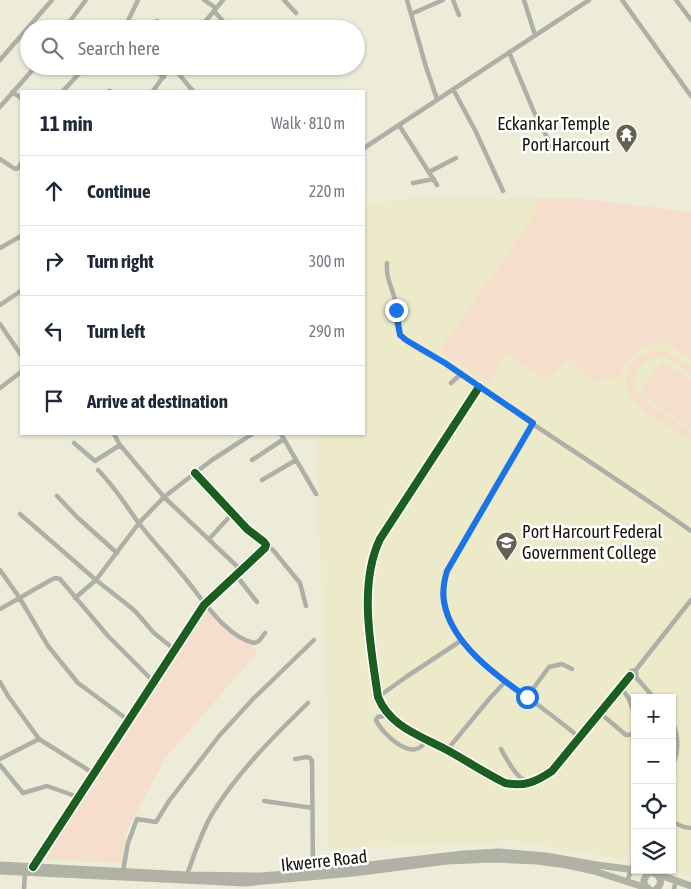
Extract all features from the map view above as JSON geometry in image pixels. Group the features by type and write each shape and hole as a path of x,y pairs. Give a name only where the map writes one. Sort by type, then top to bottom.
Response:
{"main road":[{"name":"Ikwerre Road","path":"0,865 252,877 313,872 427,857 483,852 546,856 631,870"},
{"name":"Ikwerre Road","path":"0,871 252,883 447,861 494,859 538,861 594,870 648,888"},
{"path":"648,888 644,880 646,875 650,874"},
{"path":"655,874 661,881 656,889"},
{"name":"Ikwerre Road","path":"657,874 691,886"}],"street":[{"path":"35,20 52,0"},
{"path":"71,20 86,0"},
{"path":"128,20 138,0"},
{"path":"204,0 223,20"},
{"path":"207,20 223,0"},
{"path":"284,0 296,13"},
{"path":"407,0 437,99"},
{"path":"410,14 443,0"},
{"path":"453,0 459,15"},
{"path":"524,0 535,35"},
{"path":"365,147 589,0"},
{"path":"622,0 691,96"},
{"path":"676,0 691,20"},
{"path":"0,60 20,37"},
{"path":"509,52 523,87 553,149"},
{"path":"0,107 28,75"},
{"path":"64,90 78,75"},
{"path":"154,90 164,77 161,75"},
{"path":"179,75 192,90"},
{"path":"453,89 476,132 503,191"},
{"path":"12,92 20,97"},
{"path":"399,125 437,185"},
{"path":"0,158 15,169 20,165"},
{"path":"429,172 456,158"},
{"path":"413,183 434,179"},
{"path":"0,248 20,237"},
{"path":"387,263 386,273 394,296 400,335 445,363 691,531"},
{"path":"0,305 20,292"},
{"path":"0,324 19,348"},
{"path":"0,388 20,373"},
{"path":"451,383 460,374"},
{"path":"479,387 376,546 370,568 368,591 370,622 378,697 381,705 389,715 400,726 505,783 530,784 552,771 564,758 579,737 634,674 691,600"},
{"path":"533,423 447,571 444,586 444,602 448,617 462,640 476,657 505,682 579,737"},
{"path":"115,435 120,445 164,497 241,570"},
{"path":"75,598 96,580 139,523 164,497 251,435"},
{"path":"252,460 282,436 316,494"},
{"path":"74,443 95,461 120,445"},
{"path":"262,480 296,460"},
{"path":"98,470 116,490 139,523 185,578 204,605 237,636 249,642 254,643 258,641 265,633"},
{"path":"195,473 247,529 273,550 300,583 306,606"},
{"path":"57,496 117,553"},
{"path":"20,514 135,611 154,633 175,650"},
{"path":"209,540 232,514"},
{"path":"33,867 204,605 266,545"},
{"path":"0,570 19,597 48,646 78,683 128,720"},
{"path":"236,574 257,602"},
{"path":"0,609 55,578 60,579 108,636 154,682"},
{"path":"123,871 128,843 137,819 156,822 169,801 246,706 314,640"},
{"path":"378,697 406,676 462,640"},
{"path":"527,697 549,668 562,664 572,669"},
{"path":"634,674 651,694"},
{"path":"0,682 39,739 93,773"},
{"path":"446,750 505,682"},
{"path":"621,687 631,704"},
{"path":"187,875 212,815 240,776 276,734 308,704"},
{"path":"600,713 626,735 631,734"},
{"path":"389,715 378,717 376,720 386,733 404,748 416,750 426,740"},
{"path":"676,730 678,741 676,750"},
{"path":"0,759 39,739"},
{"path":"501,749 518,776 524,782 530,784"},
{"path":"296,759 307,757 312,761 313,872"},
{"path":"0,765 23,793 47,786 78,797"},
{"path":"264,801 313,808"},
{"path":"676,824 691,828"},
{"path":"24,889 25,872"},
{"path":"628,882 632,874"},
{"path":"674,889 676,880"}],"shaded area":[{"name":"Port Harcourt Federal Government College","path":"411,198 576,198 691,212 691,877 676,873 676,694 631,694 631,850 629,849 625,860 515,841 328,849 326,654 318,526 317,435 365,435 365,204"},
{"path":"536,198 576,198 691,212 691,360 667,343 658,343 637,352 627,363 619,378 593,382 570,359 545,379 507,354 488,383 439,351 535,215"},
{"path":"662,350 672,354 691,367 691,376 668,359 653,358 641,365 637,371 635,377 636,390 640,397 691,432 691,441 639,407 628,392 627,374 633,362 647,354"},
{"path":"662,361 691,380 691,429 640,393"},
{"path":"199,606 258,652 166,757 127,830 122,863 32,859"}],"cycle path":[{"path":"479,387 380,539 373,557 369,576 368,617 378,697 383,707 390,716 407,730 505,783 524,784 535,781 552,771 630,676"},
{"path":"33,867 204,605 265,548 264,542 247,529 195,473"}],"place":[{"name":"Eckankar Temple Port Harcourt","path":"626,153"},
{"name":"Port Harcourt Federal Government College","path":"506,561"}],"route":[{"path":"396,310 400,335 406,340 445,363 533,423 447,571 443,592 448,617 462,640 476,657 505,682 527,697"}]}
